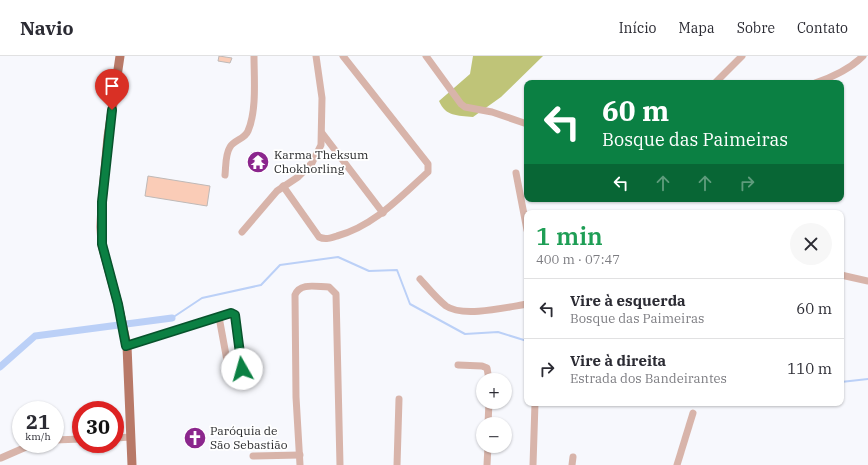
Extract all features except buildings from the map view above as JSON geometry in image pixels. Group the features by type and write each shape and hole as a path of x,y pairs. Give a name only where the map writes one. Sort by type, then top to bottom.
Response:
{"main road":[{"path":"120,56 108,137 101,227 102,244 126,342 132,465"}],"street":[{"path":"225,175 227,156 230,146 244,137 250,125 254,87 254,56"},
{"path":"242,232 277,191 298,177 312,163 321,145 322,98 316,56"},
{"path":"283,186 319,237 323,239 343,234 363,226 383,213 428,172 428,164 343,56"},
{"path":"426,56 460,104 465,107 492,112 524,123"},
{"path":"718,80 742,56"},
{"path":"824,80 855,64 863,56"},
{"path":"322,133 383,213"},
{"path":"516,173 524,214"},
{"path":"844,276 868,281"},
{"path":"420,279 447,307 460,311 474,311 524,304"},
{"path":"300,465 296,397 295,295 297,290 302,286 329,287 336,294 340,465"},
{"path":"126,342 231,313 235,315 242,369 240,374 236,376 232,373 228,366 219,317"},
{"path":"458,365 482,366 487,368 487,373"},
{"path":"397,465 398,399"},
{"path":"533,465 535,406"},
{"path":"677,465 693,412"},
{"path":"124,437 131,437"},
{"path":"1,458 12,453"},
{"path":"487,465 488,453"},
{"path":"253,456 300,455"},
{"path":"572,457 572,465"}],"green space":[{"path":"473,56 543,56 501,97 473,117 449,113 439,101 470,74"}],"waterway":[{"path":"172,318 202,298 261,285 280,265 338,257 369,271 397,270 410,304 465,334 498,332 524,340"},
{"path":"0,367 35,336 172,318"},
{"path":"844,382 868,379"}],"place":[{"name":"Karma Theksum Chokhorling","path":"258,162"},
{"name":"Paróquia de São Sebastião","path":"195,438"}],"route":[{"path":"112,110 102,202 102,244 118,304 126,346 231,313 235,315 242,369"}]}
